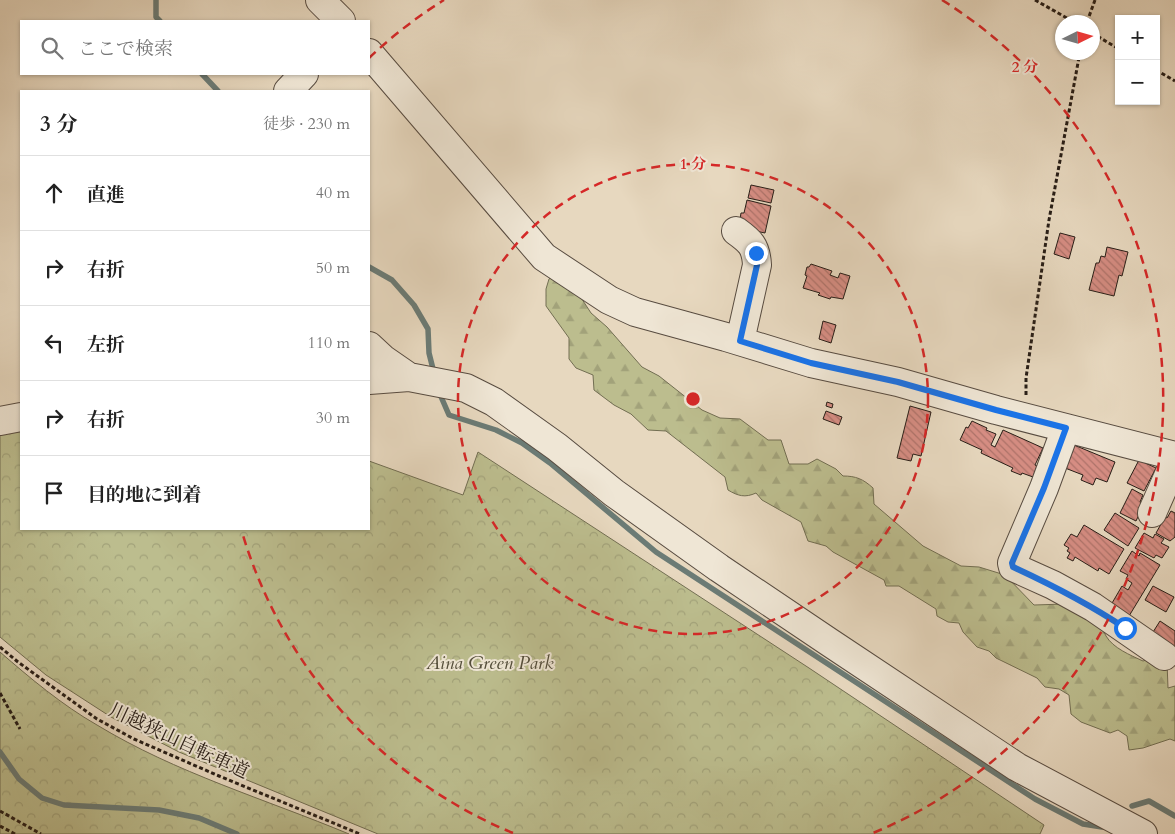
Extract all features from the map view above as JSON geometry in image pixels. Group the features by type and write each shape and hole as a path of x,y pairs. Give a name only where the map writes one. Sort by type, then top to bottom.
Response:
{"street":[{"path":"320,0 340,20"},
{"path":"370,54 544,257 609,300 635,312 811,363 898,382 1026,418 1175,456"},
{"path":"289,90 303,75"},
{"path":"736,231 749,240 756,253 757,265 740,341"},
{"path":"370,347 383,359 409,377"},
{"path":"370,380 409,377 466,388 494,402 557,447 614,493 720,568 1017,766 1143,834"},
{"path":"0,421 20,417"},
{"path":"1066,428 1044,488 1012,563 1013,567 1053,585 1093,607 1164,656"},
{"path":"1152,513 1175,461"}],"path":[{"path":"1035,0 1062,15"},
{"path":"1090,15 1095,0"},
{"path":"1100,38 1115,47"},
{"path":"1026,418 1026,378 1049,220 1079,60"},
{"path":"1160,72 1175,81"},
{"name":"川越狭山自転車道","path":"0,647 97,719 134,738 219,776 360,834"},
{"path":"0,693 20,729"},
{"path":"0,811 41,834"},
{"path":"0,826 15,834"}],"green space":[{"path":"556,274 574,287 591,313 607,327 642,367 659,376 702,410 720,418 740,419 768,440 781,440 789,464 808,464 817,459 836,469 843,476 856,477 863,480 873,488 874,504 923,546 961,566 979,567 1005,575 1034,605 1065,604 1102,621 1104,633 1117,648 1143,661 1156,657 1167,662 1168,688 1175,686 1175,741 1170,739 1143,748 1129,750 1127,736 1118,730 1110,733 1081,722 1071,714 1069,695 1059,689 1045,687 1037,678 996,658 989,651 977,647 963,632 959,623 948,622 937,616 936,609 899,586 886,586 884,580 833,552 826,546 808,541 801,522 762,500 756,493 742,496 728,490 725,477 666,431 648,430 631,414 614,405 594,390 593,375 576,368 569,359 569,338 546,306 546,289 549,279"},
{"name":"Aina Green Park","path":"20,430 20,530 370,530 370,461 463,495 478,452 809,668 1044,825 1040,834 378,834 179,752 111,717 46,675 0,637 0,433"},
{"path":"0,652 71,709 127,742 189,771 349,834 0,834"}],"building":[{"path":"751,185 774,190 771,203 748,198"},
{"path":"747,200 771,206 765,233 742,228 739,225 741,213 744,213"},
{"path":"1060,233 1075,237 1069,259 1054,254"},
{"path":"1107,247 1128,252 1122,276 1119,275 1114,296 1089,290 1096,263 1099,263 1101,256 1105,257"},
{"path":"811,264 832,271 830,275 838,278 840,273 850,276 843,299 831,297 830,299 818,295 820,293 803,288 807,276 805,275 807,267"},
{"path":"823,321 836,325 831,343 819,339"},
{"path":"827,402 833,404 832,408 826,406"},
{"path":"910,406 931,412 921,456 913,454 911,461 897,458"},
{"path":"826,411 842,417 839,425 823,419"},
{"path":"972,421 996,434 991,445 995,447 1003,430 1043,448 1035,465 1037,466 1033,477 1011,471 1013,468 981,453 982,450 960,440 966,427 968,428"},
{"path":"1074,445 1115,462 1107,482 1096,478 1093,485 1081,480 1083,475 1065,468"},
{"path":"1139,460 1156,468 1144,491 1127,483"},
{"path":"1132,489 1143,495 1140,502 1144,504 1136,521 1120,513"},
{"path":"1171,511 1175,513 1175,537 1170,541 1156,533 1165,517 1167,518"},
{"path":"1115,513 1139,528 1128,546 1104,530"},
{"path":"1084,525 1124,549 1109,574 1099,568 1098,571 1075,557 1073,561 1067,558 1070,553 1067,551 1069,548 1064,545 1071,534 1077,537"},
{"path":"1144,533 1153,538 1155,534 1164,539 1161,543 1169,547 1162,558 1156,555 1154,558 1135,548"},
{"path":"1132,551 1139,556 1140,553 1160,565 1126,621 1108,610 1122,586 1128,590 1132,583 1126,579 1128,575 1120,571"},
{"path":"1153,586 1174,597 1166,612 1145,600"},
{"path":"1160,621 1175,631 1175,649 1148,640"}],"waterway":[{"path":"156,0 156,17 159,20"},
{"path":"203,75 217,90"},
{"path":"370,268 392,280 414,305 428,329 429,353 434,373"},
{"path":"439,392 449,415 496,430 522,443 550,463 656,552 1035,799 1083,824 1102,827"},
{"path":"0,752 19,779 42,798 64,805 159,810 199,818 237,834"},
{"path":"1132,806 1149,801 1175,816"}],"route":[{"path":"756,253 757,265 740,341 811,363 898,382 1066,428 1044,488 1012,563 1013,567 1053,585 1093,607 1125,628"}]}
